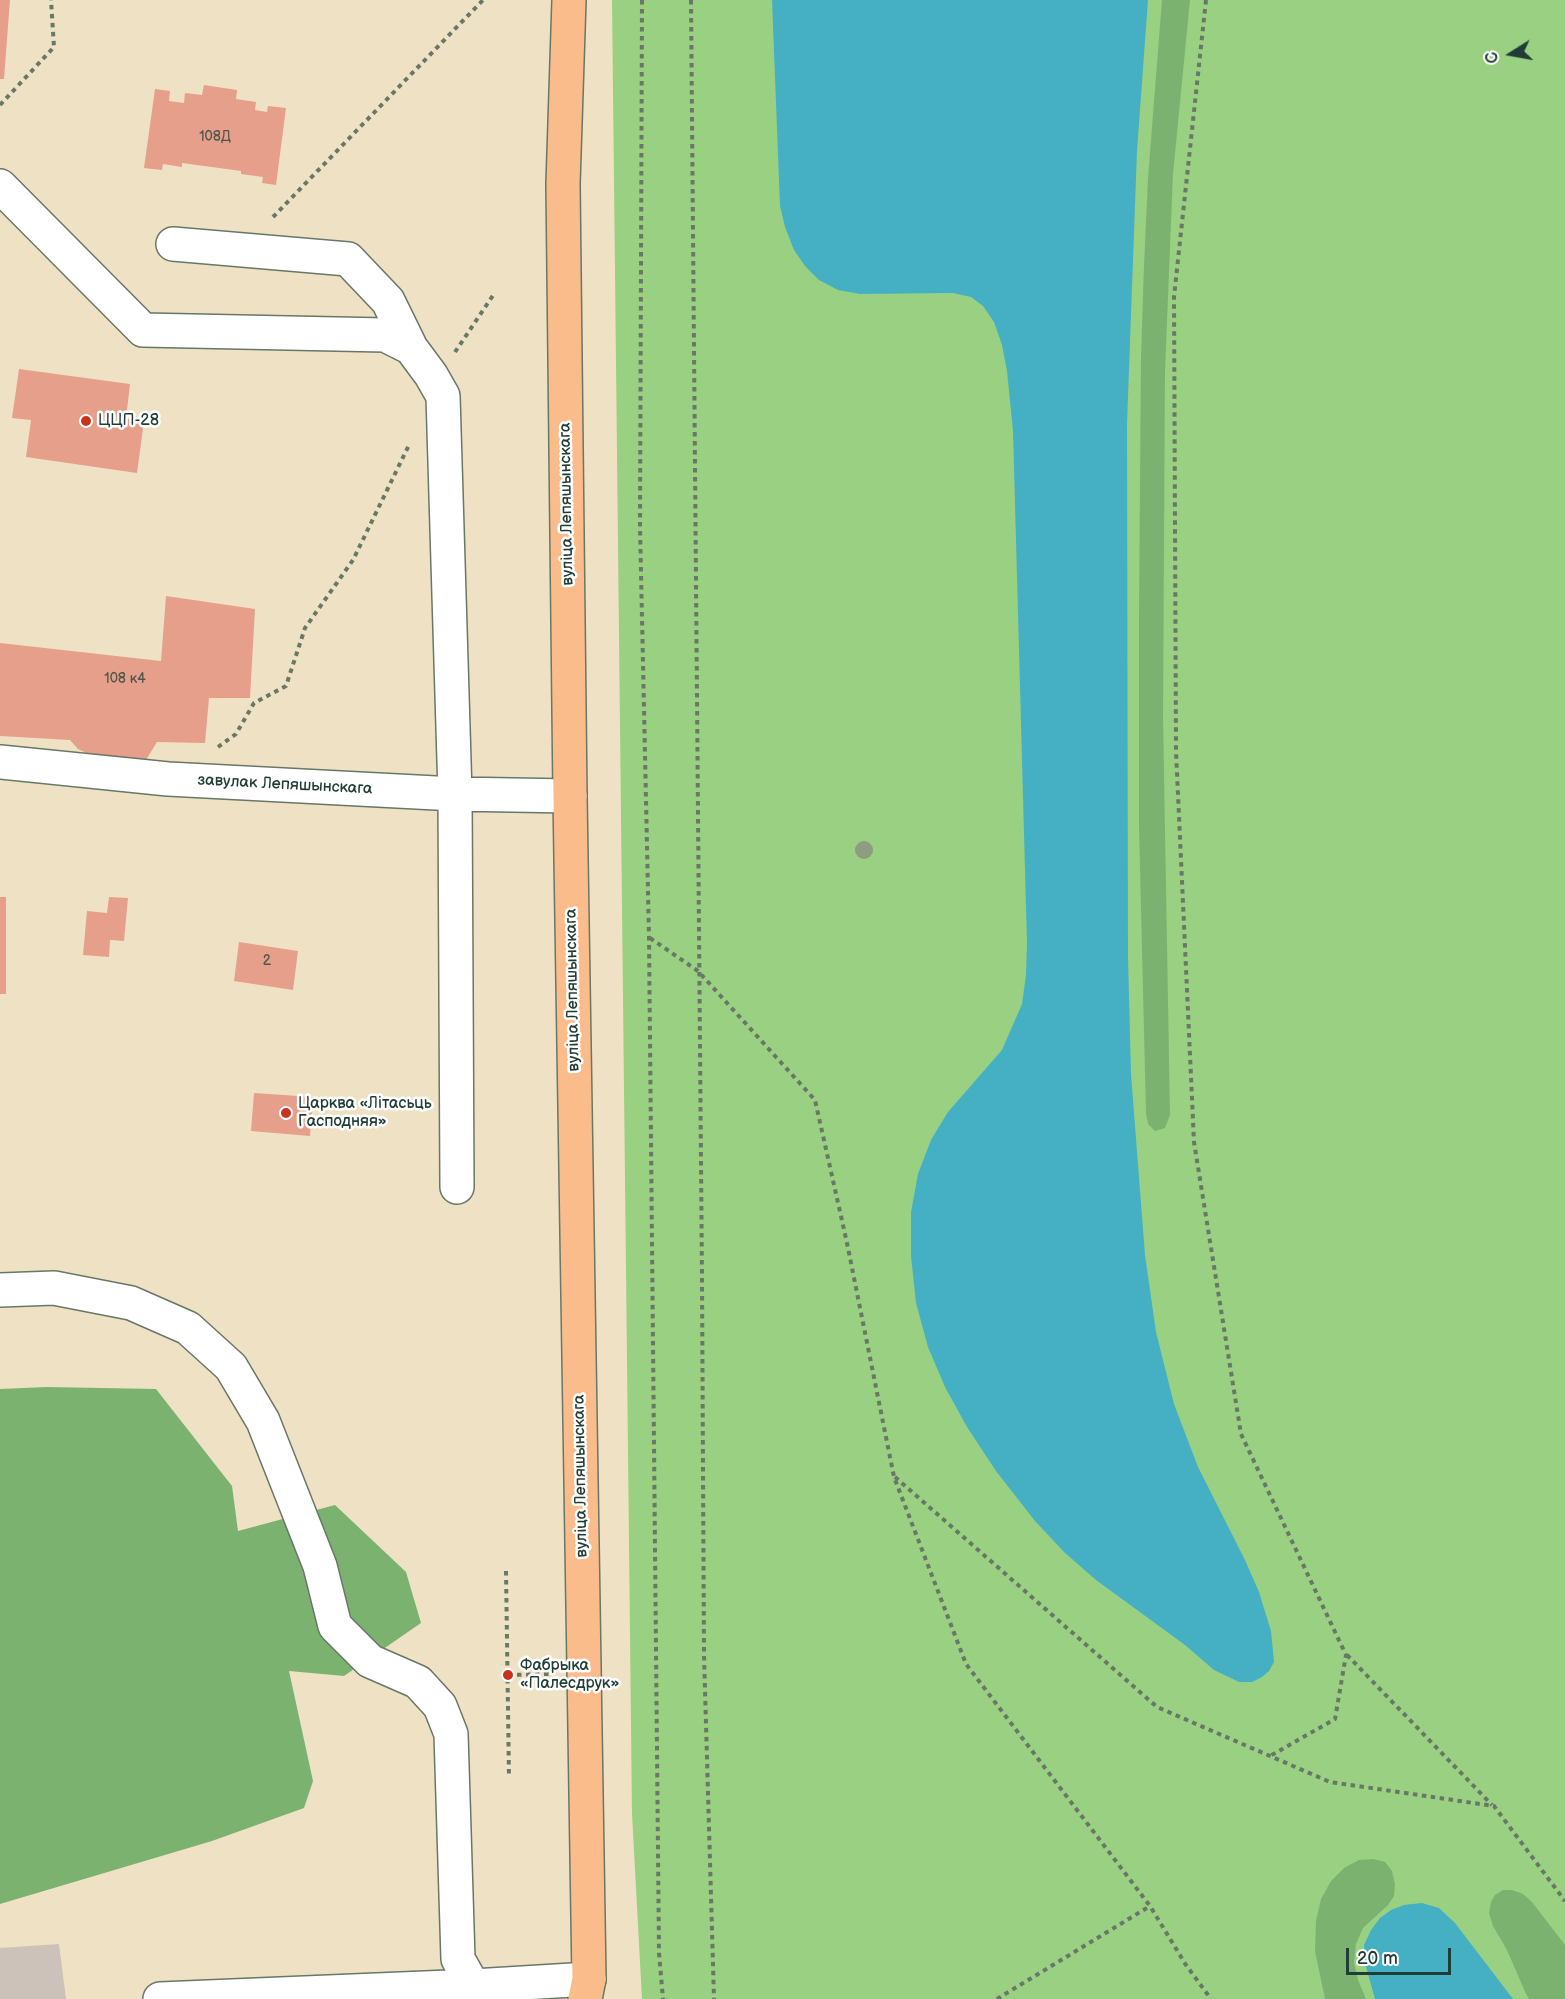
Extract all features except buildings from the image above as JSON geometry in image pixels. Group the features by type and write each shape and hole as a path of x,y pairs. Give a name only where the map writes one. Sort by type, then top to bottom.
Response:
{"main road":[{"name":"вуліца Лепяшынскага","path":"569,0 563,183 570,796 589,1992"}],"street":[{"path":"0,186 143,330 385,335 411,348"},
{"path":"173,244 348,259 388,301 411,348 443,396 455,794 457,1187"},
{"name":"завулак Лепяшынскага","path":"0,762 168,779 455,794 570,796"},
{"path":"0,1290 54,1288 131,1303 188,1328 231,1367 263,1421 320,1566 335,1626 370,1661 418,1682 440,1706 451,1734 458,1959 475,1992"},
{"path":"160,1999 475,1992 589,1992"}],"path":[{"path":"0,105 54,47 51,0"},
{"path":"241,250 483,0"},
{"path":"642,0 640,526 649,938 658,1953 663,1999"},
{"path":"691,0 704,1655 714,1999"},
{"path":"1206,0 1174,297 1176,751 1194,1142 1241,1434 1346,1655 1494,1806 1565,1901"},
{"path":"435,382 494,294"},
{"path":"210,753 236,734 254,703 286,686 305,628 353,560 409,444"},
{"path":"649,938 698,971 815,1100 847,1243 894,1477 966,1664 1150,1906 1186,1965 1211,1999"},
{"path":"894,1477 1157,1707 1330,1782 1494,1806"},
{"path":"506,1571 509,1778"},
{"path":"1270,1756 1335,1719 1346,1655"},
{"path":"508,1675 584,1674"},
{"path":"997,1999 1150,1906"}],"shaded area":[{"path":"59,1944 66,1999 0,1999 0,1948"}],"green space":[{"path":"612,0 1565,0 1565,1999 642,1999 632,1814"},
{"path":"1162,0 1190,0 1173,174 1165,371 1163,717 1170,1115 1165,1128 1155,1131 1148,1124 1146,1113 1139,826 1139,615 1144,266 1148,178"},
{"path":"47,1387 156,1389 232,1486 238,1531 335,1505 406,1572 421,1623 344,1676 289,1671 313,1781 304,1808 212,1841 0,1904 0,1389"},
{"path":"1373,1859 1385,1862 1392,1871 1395,1884 1394,1896 1388,1905 1363,1928 1356,1944 1354,1962 1366,1999 1325,1999 1315,1951 1316,1921 1321,1899 1331,1881 1344,1868 1359,1860"},
{"path":"1503,1890 1523,1894 1532,1902 1565,1945 1565,1999 1529,1999 1526,1994 1489,1913 1495,1895"}],"water":[{"path":"772,0 1148,0 1137,151 1127,424 1128,958 1131,1074 1145,1255 1156,1332 1174,1404 1198,1467 1259,1592 1271,1631 1274,1662 1269,1671 1252,1682 1239,1682 1214,1670 1185,1645 1096,1580 1064,1552 1035,1521 996,1471 967,1427 945,1387 928,1347 916,1303 911,1256 911,1212 918,1174 931,1140 948,1112 1002,1050 1022,1004 1026,975 1013,431 1007,371 1002,345 994,322 983,306 971,297 953,293 860,294 838,290 819,280 794,250 780,206"},
{"path":"1422,1903 1439,1908 1455,1923 1513,1999 1375,1999 1365,1963 1364,1945 1371,1930 1380,1918 1391,1910 1404,1905"}],"place":[{"name":"ЦЦП-28","path":"86,421"},
{"name":"Царква «Літасьць Гасподняя»","path":"286,1113"},
{"name":"Фабрыка «Палесдрук»","path":"508,1675"}]}
